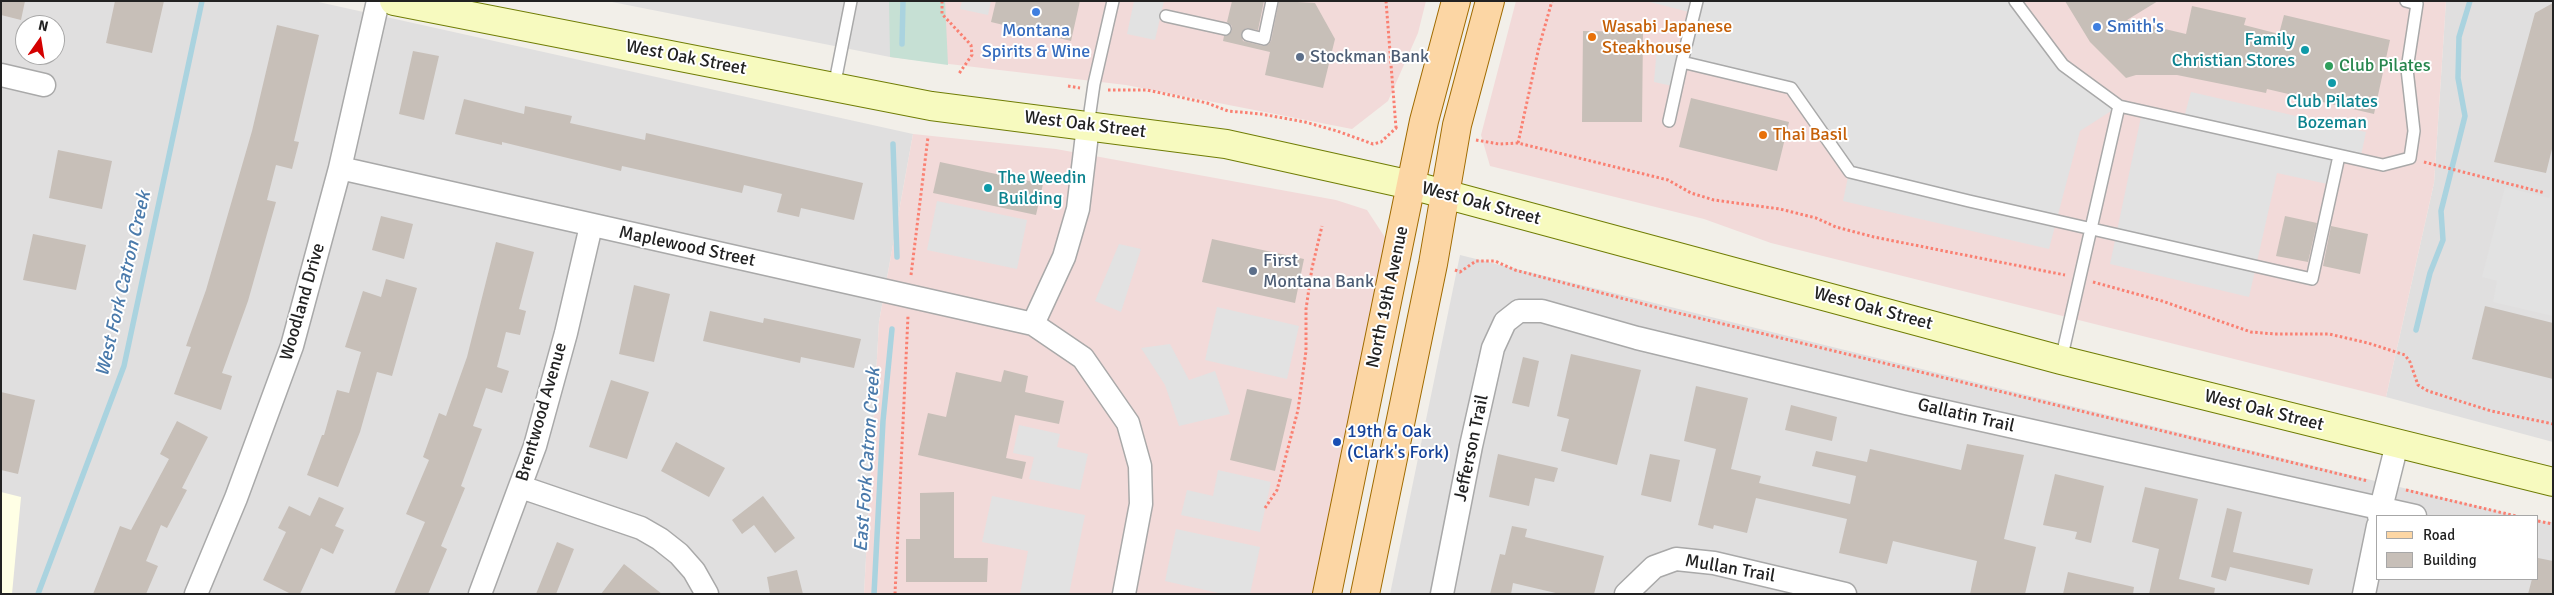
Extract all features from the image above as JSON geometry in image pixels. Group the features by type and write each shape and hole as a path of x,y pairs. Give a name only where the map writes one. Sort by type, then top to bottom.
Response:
{"main road":[{"name":"West Oak Street","path":"394,1 931,106 1226,144 1411,185 2061,360 2553,482"},
{"name":"North 19th Avenue","path":"1328,594 1411,185 1409,130 1456,1"},
{"name":"North 19th Avenue","path":"1365,594 1433,264 1455,137 1490,1"}],"street":[{"name":"Woodland Drive","path":"196,594 236,498 292,346 340,168 378,1"},
{"path":"1,75 44,85"},
{"path":"1088,126 1078,209 1064,257 1034,324 1084,358 1128,422 1140,466 1141,504 1124,594"},
{"name":"Maplewood Street","path":"340,168 591,226 1034,324"},
{"name":"Brentwood Avenue","path":"480,594 535,446 591,226"},
{"name":"Gallatin Trail","path":"1519,311 1542,311 1637,338 2376,516"},
{"name":"Jefferson Trail","path":"1442,594 1471,446 1493,348 1505,322 1519,311"},
{"path":"2380,515 2397,444"},
{"path":"521,487 641,528 660,539 678,554 694,572 707,594"},
{"path":"2364,594 2376,532"},
{"name":"Mullan Trail","path":"1626,594 1654,567 1676,559 1724,565 1845,594"}],"lane":[{"path":"834,86 851,1"},
{"path":"1088,126 1094,84 1113,1"},
{"path":"1248,35 1264,38 1272,1"},
{"path":"1669,121 1697,1"},
{"path":"2014,1 2063,65 2119,106 2383,165 2410,158 2414,131 2407,69 2418,4 2406,1"},
{"path":"1166,16 1225,29"},
{"path":"1682,62 1791,88 1850,172 2091,230 2312,279 2338,156"},
{"path":"2061,360 2119,106"}],"path":[{"path":"942,1 942,14 972,45 972,55 958,75"},
{"path":"1125,92 1147,90 1207,104 1228,111 1260,114 1305,122 1373,144 1381,142 1409,130 1386,1"},
{"path":"1518,143 1539,47 1552,1"},
{"path":"895,594 909,296 928,137"},
{"path":"1455,137 1499,144 1518,143 1668,180 1691,192 1714,200 1780,209 1816,218 1836,227 1874,237 2118,287 2251,332 2329,334 2368,343 2404,355 2410,362 2418,385 2428,391 2491,412 2553,424"},
{"path":"2438,166 2545,193"},
{"path":"1265,508 1277,490 1298,410 1306,351 1306,309 1312,268 1322,226"},
{"path":"1433,264 1460,272 1476,262 1495,261 1515,270 1670,311 2512,515"},
{"path":"2539,521 2553,524"}],"shaded area":[{"path":"1,1 314,1 913,134 879,322 864,594 1,594"},
{"path":"607,1 892,1 890,57"},
{"path":"889,1 945,1 948,65 890,57"},
{"path":"892,1 1426,1 1418,33 1388,101 1352,129 1126,85 890,57"},
{"path":"962,1 991,1 988,15 960,9"},
{"path":"1134,1 1164,1 1155,40 1127,34"},
{"path":"1516,1 2446,1 2434,183 2386,397 1771,243 1704,219 1490,166 1481,135"},
{"path":"1646,1 2015,1 2063,65 2119,106 2080,131 2049,249 1843,201 1849,172 1791,88 1683,62 1677,87 1654,82 1657,46 1686,48 1693,13"},
{"path":"2446,1 2553,1 2553,442 2386,397 2434,183"},
{"path":"2191,92 2366,132 2360,160 2339,156 2332,185 2277,173 2249,297 2110,264 2142,112 2183,121"},
{"path":"913,134 1056,149 1336,200 1367,210 1388,242 1317,594 864,594 879,322"},
{"path":"2553,183 2553,316 2493,302 2497,281 2482,277 2505,187 2549,198"},
{"path":"937,201 1027,220 1017,269 927,250"},
{"path":"1119,244 1141,249 1121,312 1095,301"},
{"path":"1460,255 2513,515 2376,515 2376,580 2539,580 2539,521 2553,522 2553,594 1390,594"},
{"path":"1217,307 1299,326 1287,379 1205,360"},
{"path":"1170,344 1189,380 1215,371 1230,414 1179,426 1165,385 1141,348"},
{"path":"1019,425 1060,434 1057,447 1088,454 1080,490 1029,479 1034,457 1013,453"},
{"path":"1218,470 1271,482 1260,532 1181,515 1187,490 1213,496"},
{"path":"1,492 21,497 12,594 1,594"},
{"path":"992,496 1085,515 1069,594 1020,594 1028,551 982,542"},
{"path":"1176,529 1260,547 1250,594 1223,594 1165,581"}],"building":[{"path":"1,1 25,1 22,15 15,15 15,18 1,15"},
{"path":"115,1 164,1 152,53 106,43"},
{"name":"Montana Spirits & Wine","path":"996,1 1080,1 1071,41 991,22"},
{"name":"Stockman Bank","path":"1232,1 1264,1 1258,30 1246,28 1241,34 1243,41 1263,46 1271,41 1279,1 1315,3 1335,39 1323,88 1265,75 1270,52 1223,41 1224,36 1232,31 1232,26 1227,22"},
{"path":"2065,1 2158,1 2127,20 2186,34 2192,6 2246,18 2244,25 2279,34 2284,15 2390,40 2374,114 2267,89 2266,93 2177,75 2136,75 2126,78 2090,42"},
{"path":"2553,3 2553,145 2546,173 2494,162 2535,13"},
{"path":"277,25 319,35 294,141 299,142 292,169 276,165 267,200 276,202 248,301 222,373 232,376 221,410 174,394 191,347 186,346 206,290 252,131"},
{"path":"1583,31 1643,32 1642,122 1582,122"},
{"path":"413,51 439,56 424,120 399,114"},
{"path":"1691,98 1789,122 1777,171 1679,147"},
{"path":"464,99 524,114 525,106 572,116 570,123 645,140 646,133 863,183 854,220 801,208 799,217 777,212 782,194 744,185 742,193 622,166 621,171 502,142 502,145 455,134"},
{"path":"58,150 112,161 102,209 49,198"},
{"name":"The Weedin Building","path":"940,162 1043,184 1036,215 933,193"},
{"path":"381,216 413,224 404,259 372,250"},
{"path":"2285,216 2317,223 2308,262 2276,256"},
{"path":"2331,226 2368,234 2360,274 2323,266"},
{"path":"33,234 86,245 76,290 23,280"},
{"name":"First Montana Bank","path":"1212,239 1304,259 1295,303 1202,282"},
{"path":"496,242 534,252 519,309 526,311 520,335 506,332 497,367 509,371 502,393 486,388 473,426 482,429 461,486 465,488 441,546 447,549 428,594 394,594 425,522 406,514 429,460 423,457 439,413 446,416 467,357"},
{"path":"386,279 417,288 392,376 377,372 360,432 338,487 307,475 322,435 324,435 337,390 349,393 361,352 345,347 363,291 381,297"},
{"path":"634,285 670,294 654,362 619,354"},
{"path":"2485,306 2553,323 2553,379 2472,359"},
{"path":"710,311 763,323 764,318 861,339 854,368 801,357 800,363 703,341"},
{"path":"1571,354 1641,370 1617,465 1561,451 1569,419 1557,416"},
{"path":"1523,357 1539,361 1529,407 1512,403"},
{"path":"1004,370 1028,376 1025,392 1064,401 1059,424 1015,415 1006,458 1026,462 1022,479 918,455 928,413 946,417 956,372 1001,382"},
{"path":"611,380 649,392 627,459 589,447"},
{"path":"1696,386 1748,398 1731,469 1761,476 1759,483 1850,504 1856,476 1812,466 1816,451 1867,462 1870,449 1961,470 1967,444 2024,455 2004,539 2036,547 2025,594 1970,594 1977,561 1893,541 1887,564 1839,553 1847,519 1756,498 1747,533 1714,525 1713,529 1698,525 1716,449 1684,441"},
{"path":"1247,389 1292,399 1275,471 1230,460"},
{"path":"1,392 35,400 18,474 1,470"},
{"path":"1791,405 1837,417 1832,441 1785,430"},
{"path":"177,421 208,437 182,488 187,490 167,528 161,525 146,561 158,566 146,594 93,594 120,526 131,530 169,459 160,454"},
{"path":"676,442 725,468 709,497 661,471"},
{"path":"1498,454 1558,468 1554,482 1535,478 1529,506 1489,497"},
{"path":"1650,454 1680,460 1671,502 1641,495"},
{"path":"2055,474 2104,486 2091,543 2075,539 2077,532 2043,525"},
{"path":"2145,487 2198,499 2179,579 2215,588 2214,594 2149,594 2159,549 2132,542"},
{"path":"954,492 954,558 988,558 987,582 906,582 906,539 920,539 920,493"},
{"path":"763,496 795,538 775,553 754,525 742,534 732,520"},
{"path":"319,497 344,508 335,526 344,530 333,554 321,548 300,594 291,594 263,580 286,532 278,528 289,506 310,516"},
{"path":"2227,508 2242,512 2233,552 2313,569 2309,585 2230,567 2226,581 2211,577"},
{"path":"1512,526 1527,529 1525,537 1604,556 1594,594 1560,594 1513,583 1511,594 1490,594 1500,554 1505,555"},
{"path":"557,542 574,549 556,594 536,594"},
{"path":"2539,558 2553,561 2553,594 2528,594 2532,580 2539,580"},
{"path":"624,564 662,594 601,594"},
{"path":"797,570 803,594 770,594 767,577"},
{"path":"2068,572 2134,587 2133,594 2063,594"}],"waterway":[{"name":"West Fork Catron Creek","path":"38,594 124,366 202,1"},
{"name":"East Fork Catron Creek","path":"902,44 903,1"},
{"path":"2416,330 2430,273 2443,240 2441,211 2465,116 2458,78 2459,37 2470,1"},
{"name":"East Fork Catron Creek","path":"893,144 897,257"},
{"name":"East Fork Catron Creek","path":"874,594 883,421 892,329"}],"place":[{"name":"Montana Spirits & Wine","path":"1036,12"},
{"name":"Smith's","path":"2097,27"},
{"name":"Wasabi Japanese Steakhouse","path":"1592,37"},
{"name":"Family Christian Stores","path":"2305,50"},
{"name":"Stockman Bank","path":"1300,57"},
{"name":"Club Pilates","path":"2329,66"},
{"name":"Club Pilates Bozeman","path":"2332,83"},
{"name":"Thai Basil","path":"1763,135"},
{"name":"The Weedin Building","path":"988,188"},
{"name":"First Montana Bank","path":"1253,271"},
{"name":"19th & Oak (Clark's Fork)","path":"1337,442"}]}
